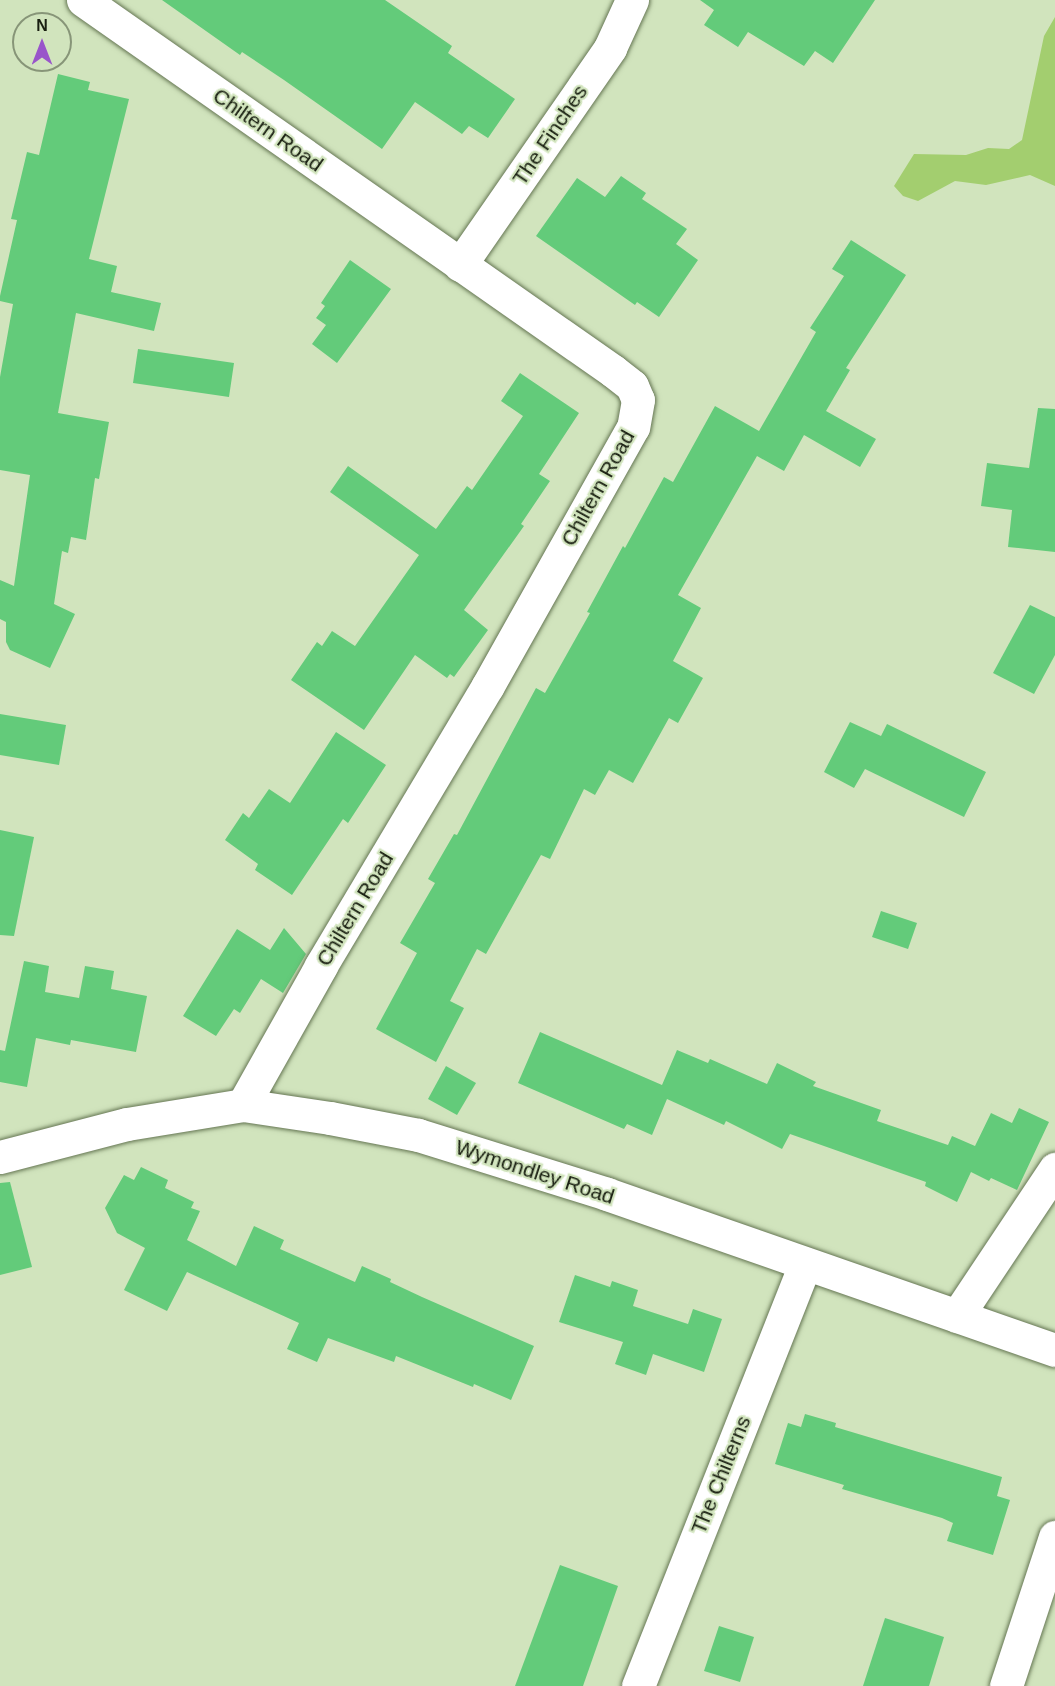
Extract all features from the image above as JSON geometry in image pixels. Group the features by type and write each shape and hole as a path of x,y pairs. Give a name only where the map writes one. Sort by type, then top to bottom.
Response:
{"street":[{"name":"Chiltern Road","path":"83,0 613,370 632,386 638,400 633,427 487,687 321,966 243,1105"},
{"name":"The Finches","path":"460,265 610,48 632,0"},
{"name":"Wymondley Road","path":"0,1157 127,1124 243,1105 330,1118 418,1135 607,1194 1055,1350"},
{"path":"957,1316 1055,1169"},
{"name":"The Chilterns","path":"638,1686 805,1264"},
{"path":"1006,1686 1055,1537"}],"green space":[{"path":"1055,17 1055,186 1030,175 986,185 955,181 918,201 903,196 894,186 914,154 966,155 988,148 1009,149 1022,140 1044,36"}],"building":[{"path":"162,0 385,0 452,46 448,53 515,99 488,138 469,126 462,134 415,102 382,149 284,80 242,52 240,55"},
{"path":"700,0 875,0 833,63 815,51 804,66 748,32 738,47 704,25 714,10"},
{"path":"58,74 90,82 88,90 129,99 89,259 117,266 111,292 161,303 154,331 76,313 58,413 109,422 99,479 95,478 86,540 71,537 68,553 62,551 54,604 75,614 50,668 10,650 6,642 6,622 0,619 0,580 14,586 30,475 0,470 0,377 13,304 0,301 0,296 17,220 11,219 27,152 39,155"},
{"path":"621,176 646,193 642,199 687,229 676,244 698,260 659,317 637,302 635,305 536,236 577,178 605,197"},
{"path":"851,240 906,275 846,368 850,370 826,411 876,439 860,467 804,435 784,471 757,456 678,595 701,608 673,661 703,678 678,723 669,718 633,783 609,770 595,795 584,789 550,859 541,855 486,954 477,949 450,1001 464,1008 436,1062 376,1029 417,953 400,943 435,883 428,879 454,834 457,835 536,688 545,693 590,613 587,612 623,546 625,548 664,477 673,482 715,406 759,431 816,332 810,328 844,276 832,269"},
{"path":"350,260 391,289 337,363 312,344 326,325 316,318 325,306 321,303"},
{"path":"138,349 234,363 229,397 133,383"},
{"path":"520,373 579,413 539,474 550,481 521,524 524,526 464,610 488,630 454,677 450,674 447,678 415,655 364,730 291,680 317,642 322,646 332,631 355,646 419,555 330,492 348,466 436,529 467,486 472,490 523,416 501,401"},
{"path":"1038,408 1055,409 1055,552 1008,547 1012,510 981,506 987,463 1029,468"},
{"path":"1030,605 1055,617 1055,655 1034,694 993,673"},
{"path":"0,714 66,725 59,765 0,755"},
{"path":"850,722 881,736 887,724 986,772 964,817 865,769 854,788 824,772"},
{"path":"336,732 386,765 348,823 343,819 292,895 255,870 258,864 225,840 243,813 249,818 269,789 290,803"},
{"path":"0,830 34,837 14,936 0,935"},
{"path":"881,911 917,923 908,949 872,937"},
{"path":"284,928 306,954 283,993 261,979 240,1013 234,1009 216,1036 183,1016 237,929 270,950"},
{"path":"24,961 49,966 45,992 79,998 85,966 114,971 111,989 147,996 136,1052 71,1040 70,1045 36,1038 27,1087 0,1082 0,1050 5,1051"},
{"path":"540,1032 662,1085 677,1050 708,1063 710,1059 767,1084 777,1063 816,1082 813,1086 881,1110 877,1121 948,1145 952,1136 975,1146 991,1113 1012,1123 1019,1108 1049,1122 1017,1190 991,1178 989,1181 971,1172 957,1202 925,1186 926,1182 790,1134 782,1149 726,1121 724,1125 667,1099 652,1135 627,1124 624,1129 518,1083"},
{"path":"446,1066 476,1083 457,1115 428,1099"},
{"path":"141,1167 168,1180 165,1188 194,1202 191,1208 200,1211 187,1240 236,1266 254,1226 284,1240 280,1249 355,1282 362,1266 422,1297 534,1346 511,1400 396,1356 394,1362 328,1338 317,1362 287,1349 299,1323 187,1272 167,1311 124,1290 145,1248 117,1233 105,1208 124,1175 134,1180"},
{"path":"10,1182 32,1267 0,1275 0,1183"},
{"path":"575,1275 610,1287 612,1281 638,1290 633,1306 688,1324 693,1309 722,1319 704,1372 653,1354 646,1375 615,1364 623,1342 559,1322"},
{"path":"805,1414 836,1423 835,1427 1002,1477 997,1496 1010,1500 993,1555 947,1541 953,1523 942,1518 842,1489 844,1485 775,1464 788,1423 801,1427"},
{"path":"560,1565 618,1586 583,1686 515,1686"},
{"path":"885,1618 944,1637 929,1686 863,1686"},
{"path":"719,1626 754,1637 740,1682 704,1671"}]}
